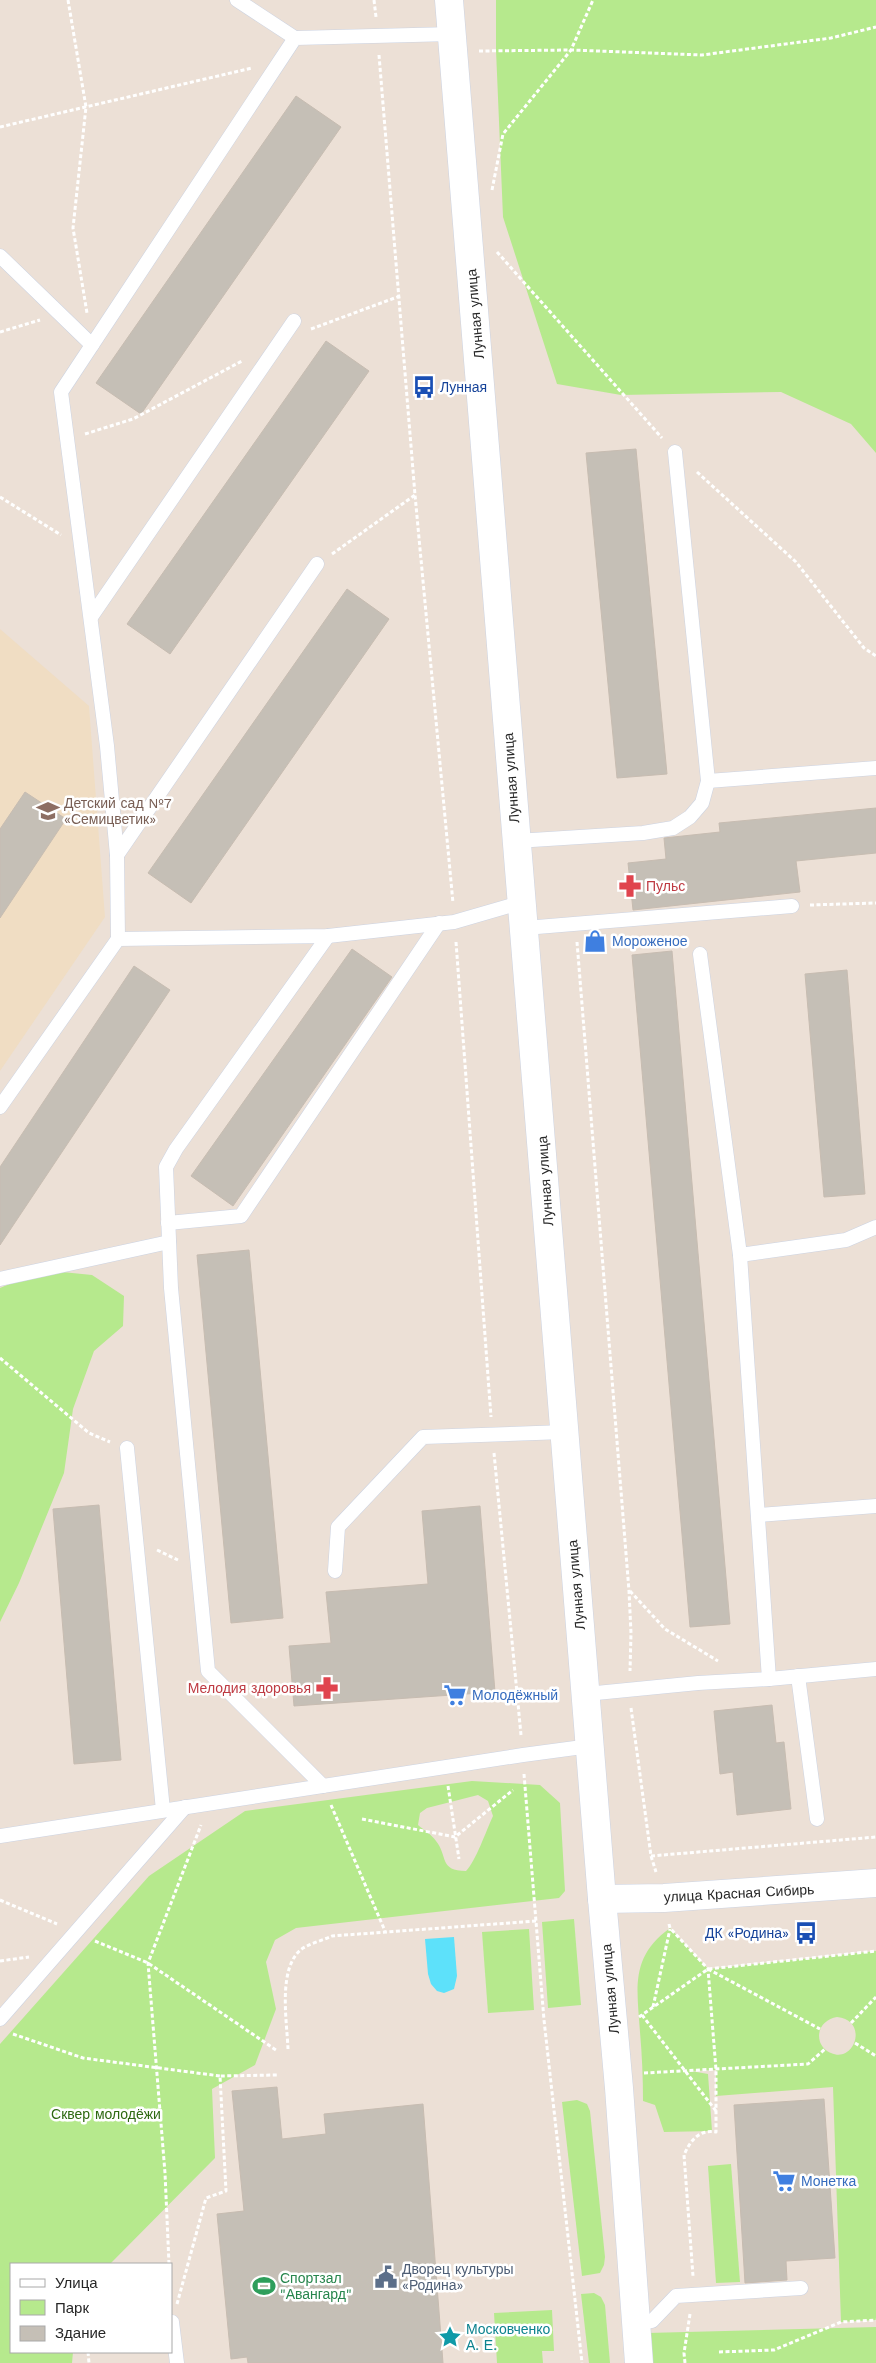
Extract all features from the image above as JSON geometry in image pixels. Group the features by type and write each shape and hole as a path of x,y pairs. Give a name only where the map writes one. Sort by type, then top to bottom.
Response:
{"street":[{"name":"Лунная улица","path":"449,0 639,2363"},
{"name":"улица Красная Сибирь","path":"602,1899 664,1898 876,1883"}],"lane":[{"path":"237,0 295,38 378,36 453,42"},
{"path":"0,1107 118,939 117,855 107,746 61,392 295,38"},
{"path":"0,256 92,345"},
{"path":"91,617 294,321"},
{"path":"516,841 643,833 673,828 690,817 702,803 708,781 675,452"},
{"path":"117,855 317,564"},
{"path":"708,781 876,768"},
{"path":"118,939 328,936 524,915 576,924 792,906"},
{"path":"168,1223 240,1216 439,923"},
{"path":"323,1786 208,1672 169,1242 166,1166 176,1149 328,936"},
{"path":"700,954 740,1255 769,1679"},
{"path":"740,1255 846,1240 876,1228"},
{"path":"0,1279 169,1242"},
{"path":"335,1571 338,1527 424,1437 564,1432"},
{"path":"127,1448 163,1810"},
{"path":"758,1515 876,1506"},
{"path":"586,1694 876,1670"},
{"path":"798,1676 817,1819"},
{"path":"0,1836 523,1754 590,1746"},
{"path":"0,2019 186,1807"},
{"path":"636,2324 652,2321 676,2296 801,2288"},
{"path":"172,2322 177,2363"}],"path":[{"path":"68,0 86,107 73,228 92,345"},
{"path":"374,0 415,495 454,922 493,1435 523,1754 544,2020 582,2363"},
{"path":"490,199 503,134 571,50 593,0"},
{"path":"453,42 571,50 702,54 831,38 876,27"},
{"path":"0,128 280,61"},
{"path":"496,252 675,452 796,562 864,648 876,656"},
{"path":"280,340 400,296"},
{"path":"68,439 133,419 246,359"},
{"path":"317,564 415,495"},
{"path":"0,497 82,548"},
{"path":"792,906 876,903"},
{"path":"576,924 629,1591 631,1633 629,1690 651,1856 664,1898 670,1928 653,2007"},
{"path":"0,1358 89,1433"},
{"path":"136,1540 198,1569"},
{"path":"629,1591 665,1629 747,1681"},
{"path":"447,1778 458,1859"},
{"path":"323,1786 385,1931"},
{"path":"362,1819 455,1837 513,1790"},
{"path":"169,2263 165,2173 148,1963 209,1804"},
{"path":"651,1856 876,1837"},
{"path":"0,1900 148,1963 276,2050"},
{"path":"288,2049 285,1985 288,1970 302,1949 332,1936 536,1921"},
{"path":"670,1928 708,1969 820,2029"},
{"path":"614,2034 708,1969 876,1951"},
{"path":"685,2363 684,2353 693,2295 684,2154 690,2142 703,2132 716,2132 716,2070 708,1969"},
{"path":"851,2023 876,1997"},
{"path":"642,2015 716,2111"},
{"path":"9,2033 84,2058 156,2066 220,2076 277,2075"},
{"path":"855,2043 876,2056"},
{"path":"643,2073 808,2064 825,2049"},
{"path":"172,2322 206,2198 226,2191 220,2076"},
{"path":"719,2352 774,2350 841,2322 876,2320"}],"shaded area":[{"name":"Детский сад №7 «Семицветик»","path":"0,629 89,706 105,917 0,1071"}],"green space":[{"path":"496,0 876,0 876,453 851,424 781,392 621,395 557,384 503,217 496,50"},
{"path":"42,1270 92,1275 124,1296 123,1326 94,1351 73,1409 64,1473 19,1583 0,1622 0,1288"},
{"name":"Сквер молодёжи","path":"472,1781 540,1785 560,1803 565,1891 559,1898 296,1928 275,1940 266,1962 276,2009 255,2065 212,2089 215,2158 111,2263 10,2263 10,2353 73,2353 72,2363 0,2363 0,2044 149,1876 245,1811","holes":["478,1795 488,1801 493,1816 481,1845 466,1871 457,1870 448,1865 445,1862 440,1847 418,1825 420,1813 427,1808"]},
{"path":"574,1919 581,2005 548,2008 542,1922"},
{"path":"670,1928 708,1969 876,1951 876,2320 841,2322 833,2087 716,2096 716,2070 691,2071 708,2074 712,2131 664,2132 655,2105 643,2101 638,2001 639,1974 648,1950","holes":["837,2017 847,2020 853,2025 855,2033 852,2047 847,2052 839,2055 829,2052 820,2042 819,2033 822,2025"]},
{"path":"529,1929 534,2010 488,2013 482,1932"},
{"path":"577,2100 587,2104 590,2111 605,2257 600,2273 582,2276 562,2102"},
{"path":"731,2164 740,2282 716,2283 708,2166"},
{"path":"594,2293 601,2297 605,2305 610,2363 589,2363 581,2294"},
{"path":"552,2310 554,2351 542,2351 543,2363 497,2363 494,2313"},
{"path":"876,2327 876,2363 649,2363 647,2333"}],"water":[{"path":"454,1937 457,1976 454,1989 444,1993 437,1991 431,1984 428,1974 425,1939"}],"building":[{"path":"296,96 341,127 141,414 96,383"},
{"path":"326,341 369,371 170,654 127,624"},
{"path":"636,449 667,774 617,778 586,453"},
{"path":"347,589 389,619 191,903 148,873"},
{"path":"25,792 66,819 0,918 0,829"},
{"path":"876,808 876,853 796,861 800,892 633,910 628,863 666,859 664,838 720,832 719,823"},
{"path":"352,949 392,977 233,1206 191,1176"},
{"path":"672,951 730,1624 690,1627 632,955"},
{"path":"134,966 170,990 0,1245 0,1167"},
{"path":"847,970 865,1194 824,1197 805,974"},
{"path":"249,1250 283,1618 231,1623 197,1255"},
{"path":"99,1505 121,1760 74,1764 53,1509"},
{"path":"480,1506 495,1692 294,1706 289,1646 331,1643 326,1592 428,1584 422,1511"},
{"path":"772,1705 776,1743 784,1742 791,1809 737,1815 733,1772 720,1774 714,1711"},
{"path":"277,2087 282,2139 326,2134 324,2114 423,2104 443,2363 248,2363 247,2357 231,2359 217,2214 244,2211 232,2091"},
{"name":"Монетка","path":"824,2099 835,2258 786,2261 787,2280 745,2283 734,2105"}],"place":[{"name":"Лунная","path":"424,387"},
{"name":"Детский сад №7 «Семицветик»","path":"48,811"},
{"name":"Пульс","path":"630,886"},
{"name":"Мороженое","path":"595,941"},
{"name":"Мелодия здоровья","path":"327,1688"},
{"name":"Молодёжный","path":"455,1695"},
{"name":"ДК «Родина»","path":"806,1933"},
{"name":"Монетка","path":"784,2181"},
{"name":"Дворец культуры «Родина»","path":"386,2277"},
{"name":"Спортзал \"Авангард\"","path":"264,2286"},
{"name":"Московченко А. Е.","path":"450,2337"}]}
